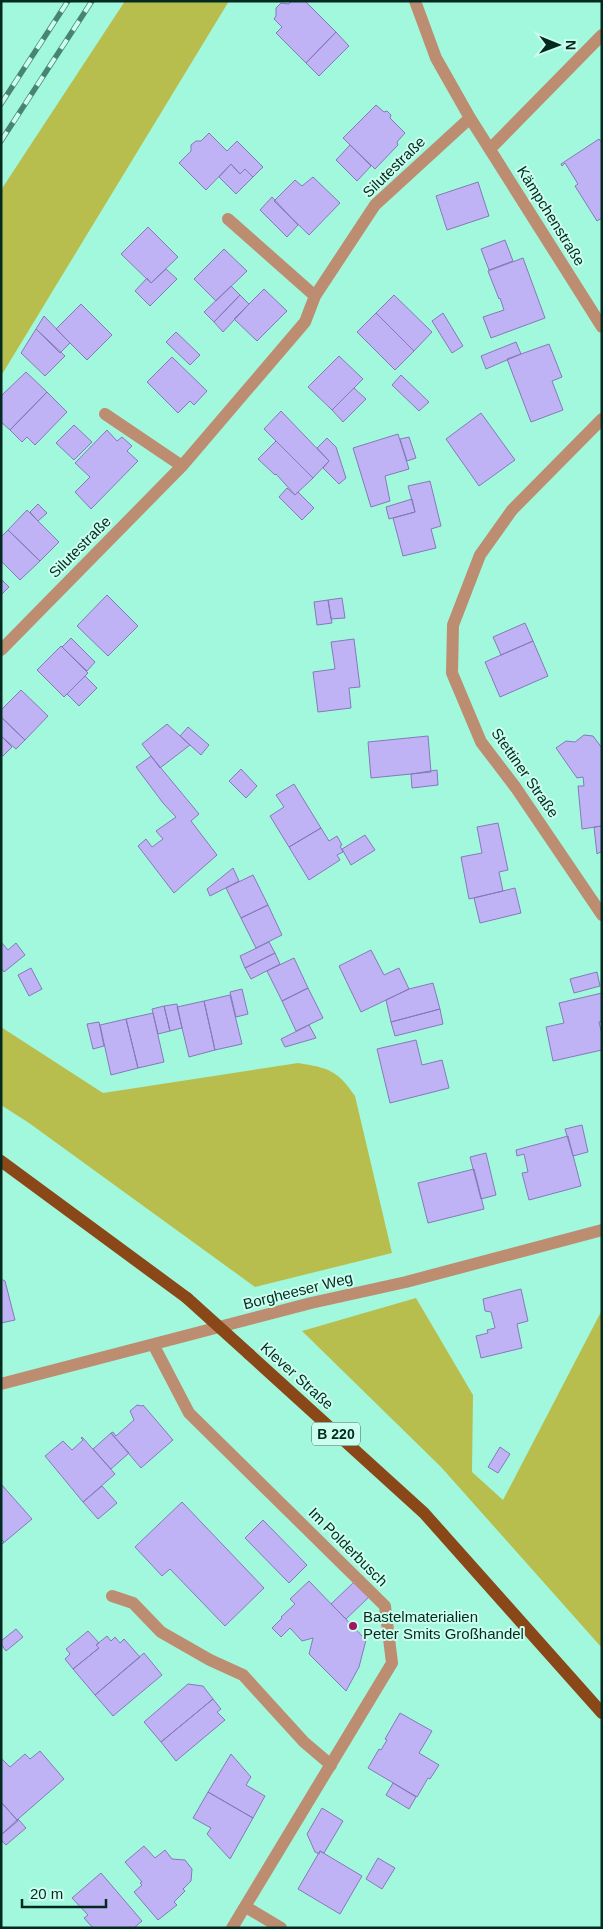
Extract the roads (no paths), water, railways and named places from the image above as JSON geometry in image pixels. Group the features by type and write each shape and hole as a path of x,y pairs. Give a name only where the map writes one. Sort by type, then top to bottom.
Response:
{"main road":[{"name":"Klever Straße","path":"1,1161 187,1298 424,1513 602,1713"}],"street":[{"name":"Kämpchenstraße","path":"415,1 436,58 470,118 602,327"},
{"path":"490,149 602,35"},
{"name":"Silutestraße","path":"1,650 182,466 305,322 315,296 376,205 470,118"},
{"path":"228,218 315,296"},
{"path":"105,414 182,466"},
{"name":"Stettiner Straße","path":"602,419 512,510 480,555 453,625 452,674 480,742 522,796 602,915"},
{"name":"Borgheeser Weg","path":"1,1384 154,1346 302,1306 406,1282 602,1230"},
{"name":"Im Polderbusch","path":"154,1346 189,1413 385,1606 392,1663 232,1928"},
{"path":"112,1596 133,1603 161,1632 210,1660 243,1675 304,1742 330,1765"},
{"path":"246,1907 281,1928"}],"railway":[{"path":"1,104 68,1"},
{"path":"1,141 92,1"}],"place":[{"name":"Bastelmaterialien Peter Smits Großhandel","path":"353,1626"}]}
